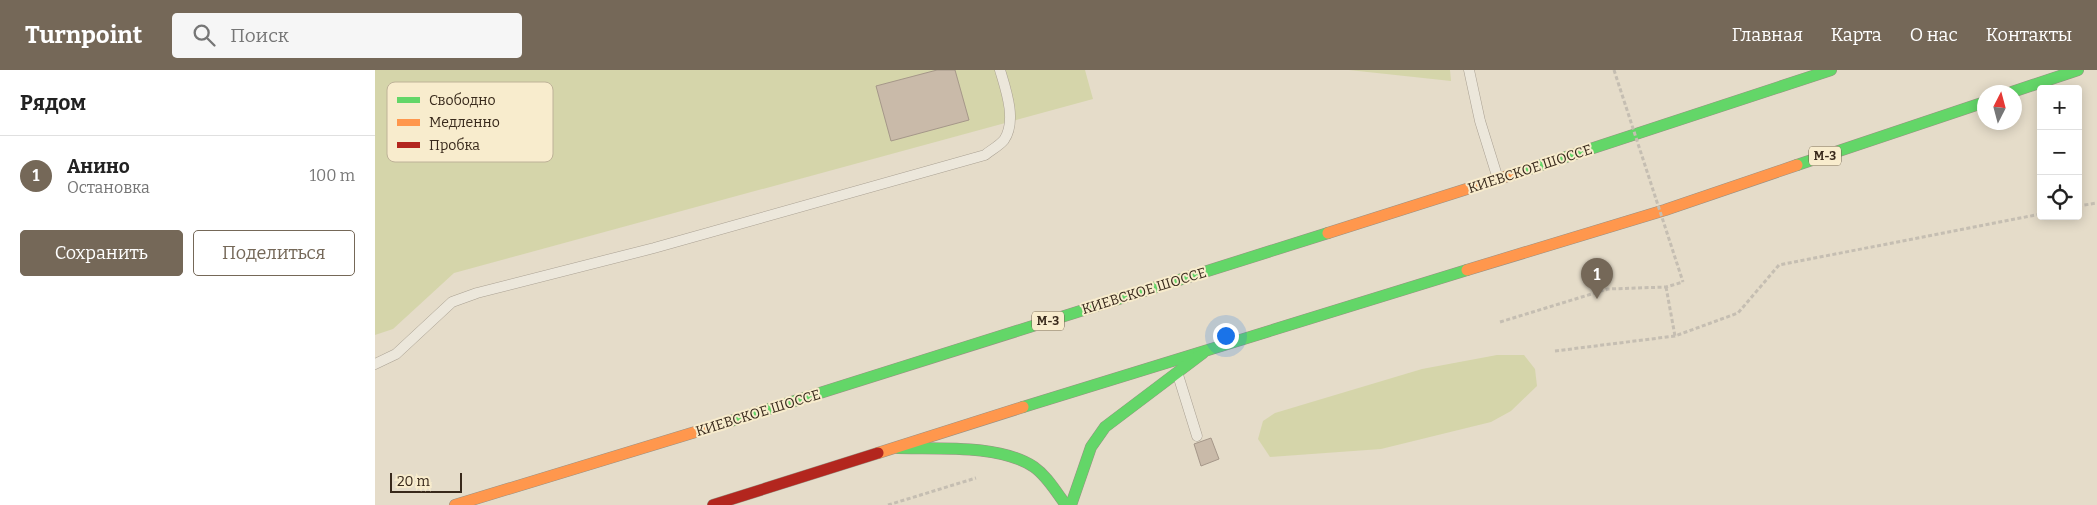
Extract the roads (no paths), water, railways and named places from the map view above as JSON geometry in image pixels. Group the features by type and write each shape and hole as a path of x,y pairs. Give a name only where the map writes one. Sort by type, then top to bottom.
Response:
{"main road":[{"name":"КИЕВСКОЕ ШОССЕ","path":"455,505 664,442 1499,180 1831,70"},
{"path":"2022,89 2079,70"},
{"name":"М-3","path":"713,505 1213,347 1665,210 1977,105"},
{"path":"1071,505 1091,447 1105,427 1176,371 1213,347"},
{"path":"896,448 999,454 1019,458 1042,474 1066,505"}],"lane":[{"path":"375,364 396,354 452,302 477,293 654,248 985,155 1005,138 1009,126 1009,108 1000,70"},
{"path":"1469,70 1480,122 1499,180"},
{"path":"1173,360 1197,436"}],"place":[{"name":"Анино","path":"1597,299"}]}
